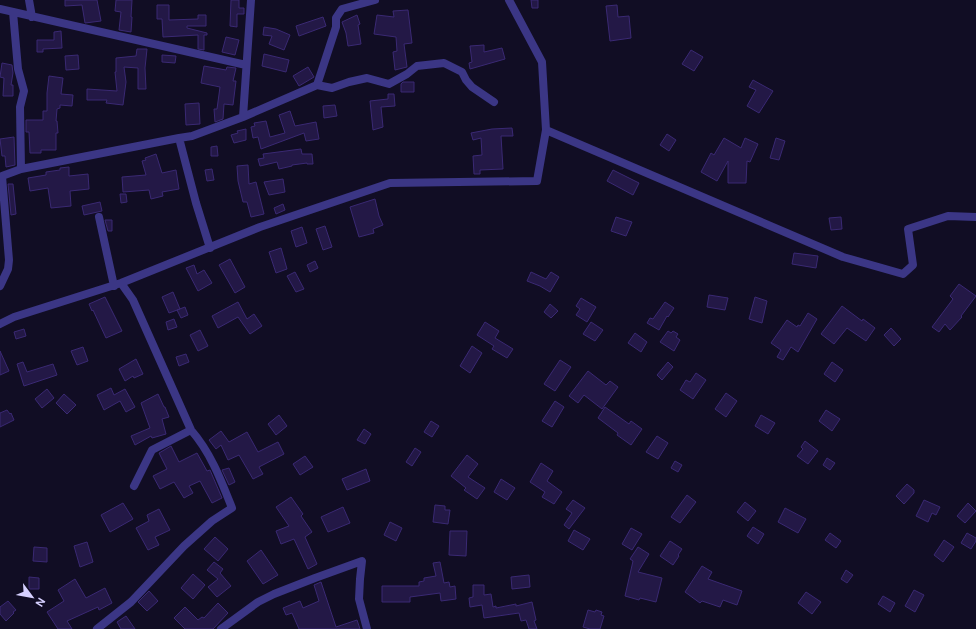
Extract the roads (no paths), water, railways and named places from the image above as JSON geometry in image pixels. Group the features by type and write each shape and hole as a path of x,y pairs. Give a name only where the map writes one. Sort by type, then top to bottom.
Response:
{"street":[{"path":"29,0 32,17"},
{"path":"243,117 251,0"},
{"path":"317,85 336,27 336,18 342,9 375,0"},
{"path":"0,324 14,317 117,284 260,227 390,183 537,181 546,130 542,62 510,0"},
{"path":"0,9 246,65"},
{"path":"13,12 18,69 24,91 20,107 21,169"},
{"path":"0,286 8,269 10,260 2,176 21,169 192,136 243,117 317,85 332,88 367,78 389,84 407,74 417,66 444,63 462,72 472,87 494,102"},
{"path":"546,130 844,257 903,274 913,266 908,229 948,216 976,217"},
{"path":"179,138 196,203 210,248"},
{"path":"97,629 131,602 184,546 212,521 232,508 211,458 202,442 191,430 133,300 117,284 99,217"},
{"path":"134,486 152,450 191,430"},
{"path":"221,629 258,602 274,594 362,561 359,599 367,629"}]}
